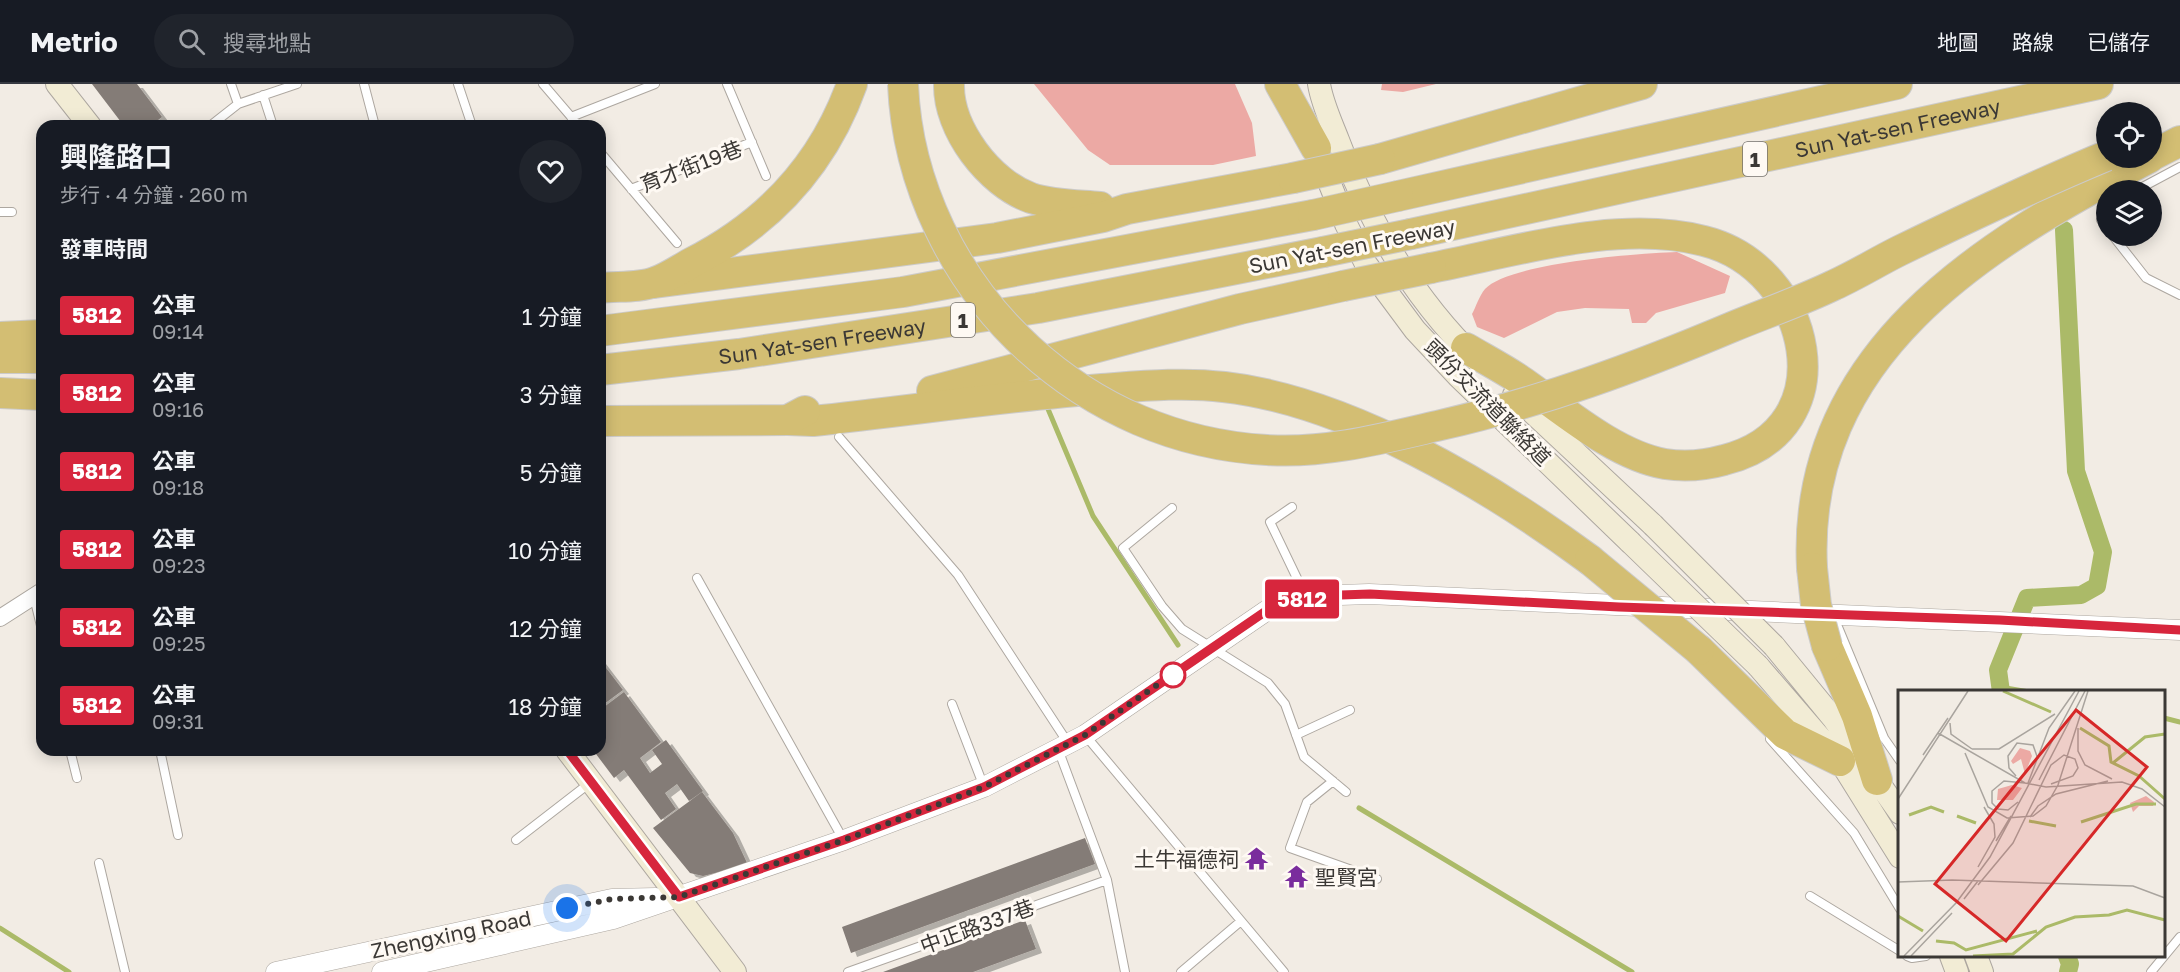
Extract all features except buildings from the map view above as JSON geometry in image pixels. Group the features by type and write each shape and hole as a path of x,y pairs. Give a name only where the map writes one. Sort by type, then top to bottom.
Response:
{"highway":[{"path":"654,283 723,246 758,221 785,196 815,161 842,113 852,84"},
{"path":"903,84 911,145 921,186 936,223 981,297 1015,337 1076,387 1117,411 1192,440 1267,450 1304,450 1377,440 1500,412 1576,388 1642,364 1834,286 1982,211 2096,160"},
{"path":"949,84 948,99 960,129 979,158 1004,184 1031,198 1062,204 1127,209"},
{"path":"1280,84 1316,148"},
{"path":"1562,106 1586,84"},
{"path":"606,287 996,238 1103,217 1127,209 1380,159 1562,106 1595,100 1642,84"},
{"name":"Sun Yat-sen Freeway","path":"606,330 903,292 1312,215 1897,84"},
{"name":"Sun Yat-sen Freeway","path":"606,369 750,352 1038,308 1411,234 2098,84"},
{"path":"2162,133 2180,126"},
{"path":"2162,151 2180,141"},
{"path":"1888,771 1857,716 1827,646 1816,605 1812,568 1812,514 1826,455 1854,387 1880,350 1939,292 2000,244 2071,199 2129,168"},
{"path":"788,420 809,410 951,387 1240,309 1431,267 1611,233 1647,232 1706,241 1730,250 1760,272 1775,288 1800,332 1803,372 1792,411 1770,438 1752,451 1711,464 1665,464 1596,434 1516,378 1466,348"},
{"path":"0,337 36,335"},
{"path":"0,358 36,358"},
{"path":"606,421 813,421 1052,392 1148,386 1224,387 1280,398 1333,415 1420,453 1526,515 1590,560 1699,650 1785,734 1840,761"},
{"path":"0,393 36,394"}],"main road":[{"path":"57,84 85,120"},
{"name":"頭份交流道聯絡道","path":"1296,84 1316,148 1346,224 1366,264 1409,321 1458,376 1758,666 1840,761 1898,855"},
{"name":"頭份交流道聯絡道","path":"1319,84 1343,152 1371,218 1421,294 1466,348 1653,525 1774,646 1833,718 1888,771 1898,809"},
{"path":"572,756 735,972"},
{"path":"1951,957 1958,972"},
{"path":"1976,957 1982,972"}],"street":[{"path":"679,897 844,840 984,787 1070,742 1266,611 1306,597 1370,594 1637,608 2000,620 2180,630"},
{"path":"0,618 36,595"},
{"name":"Zhengxing Road","path":"276,972 612,899 679,897"},
{"name":"Zhengxing Road","path":"382,972 613,919 679,897"}],"lane":[{"path":"231,84 238,104"},
{"path":"218,120 238,104 297,84"},
{"path":"364,84 373,120"},
{"path":"458,84 470,120"},
{"path":"543,84 574,120"},
{"path":"571,117 655,84"},
{"path":"727,84 765,176"},
{"path":"263,95 271,120"},
{"name":"育才街19巷","path":"631,189 752,142"},
{"path":"606,159 677,243"},
{"path":"2156,180 2180,167"},
{"path":"0,212 12,212"},
{"path":"2121,246 2146,278 2180,295"},
{"path":"839,437 958,574 1070,742 1241,921 1284,972"},
{"path":"1292,507 1270,522 1306,597"},
{"path":"1172,508 1123,548 1162,606 1182,630 1268,683 1285,704 1304,757 1346,792"},
{"path":"697,578 844,840"},
{"path":"1637,608 1662,632"},
{"path":"1833,615 1884,738 1888,771"},
{"path":"951,704 984,787"},
{"path":"1296,735 1350,710"},
{"path":"1761,730 1854,833 1898,907"},
{"path":"1070,742 1107,880 1125,972"},
{"path":"72,756 77,778"},
{"path":"161,756 178,835"},
{"path":"1333,781 1307,802 1290,848 1377,879"},
{"path":"516,840 591,782"},
{"path":"99,863 125,972"},
{"name":"中正路337巷","path":"848,972 1107,880"},
{"path":"1810,896 1898,950"},
{"path":"1181,972 1241,921"},
{"path":"2165,955 2180,937"},
{"path":"2151,972 2163,957"}],"shaded area":[{"path":"1034,84 1235,84 1252,123 1256,156 1213,165 1110,165 1088,150"},
{"path":"1382,84 1436,84 1403,92 1381,90"},
{"path":"1677,252 1730,276 1725,293 1656,313 1646,323 1632,323 1629,309 1585,308 1557,312 1504,338 1477,327 1472,314 1485,289 1498,280 1520,272 1576,261"}],"waterway":[{"path":"2001,690 1998,670 2027,598 2081,595 2097,586 2103,552 2076,471 2064,230"},
{"path":"1048,409 1093,516 1178,645"},
{"path":"2000,687 2017,690"},
{"path":"2165,718 2180,722"},
{"path":"1359,808 1632,972"},
{"path":"0,928 69,972"},
{"path":"2067,957 2070,964 2068,972"}],"bus line":[{"name":"5812","path":"572,756 679,897 844,840 984,787 1085,735 1266,611 1311,596 1370,594 1619,607 2000,620 2180,630"}],"place":[{"name":"土牛福德祠","path":"1257,859"},
{"name":"聖賢宮","path":"1297,877"}],"route":[{"path":"567,908 612,899 679,897 844,840 984,787 1085,735 1176,672 1173,675"}]}
